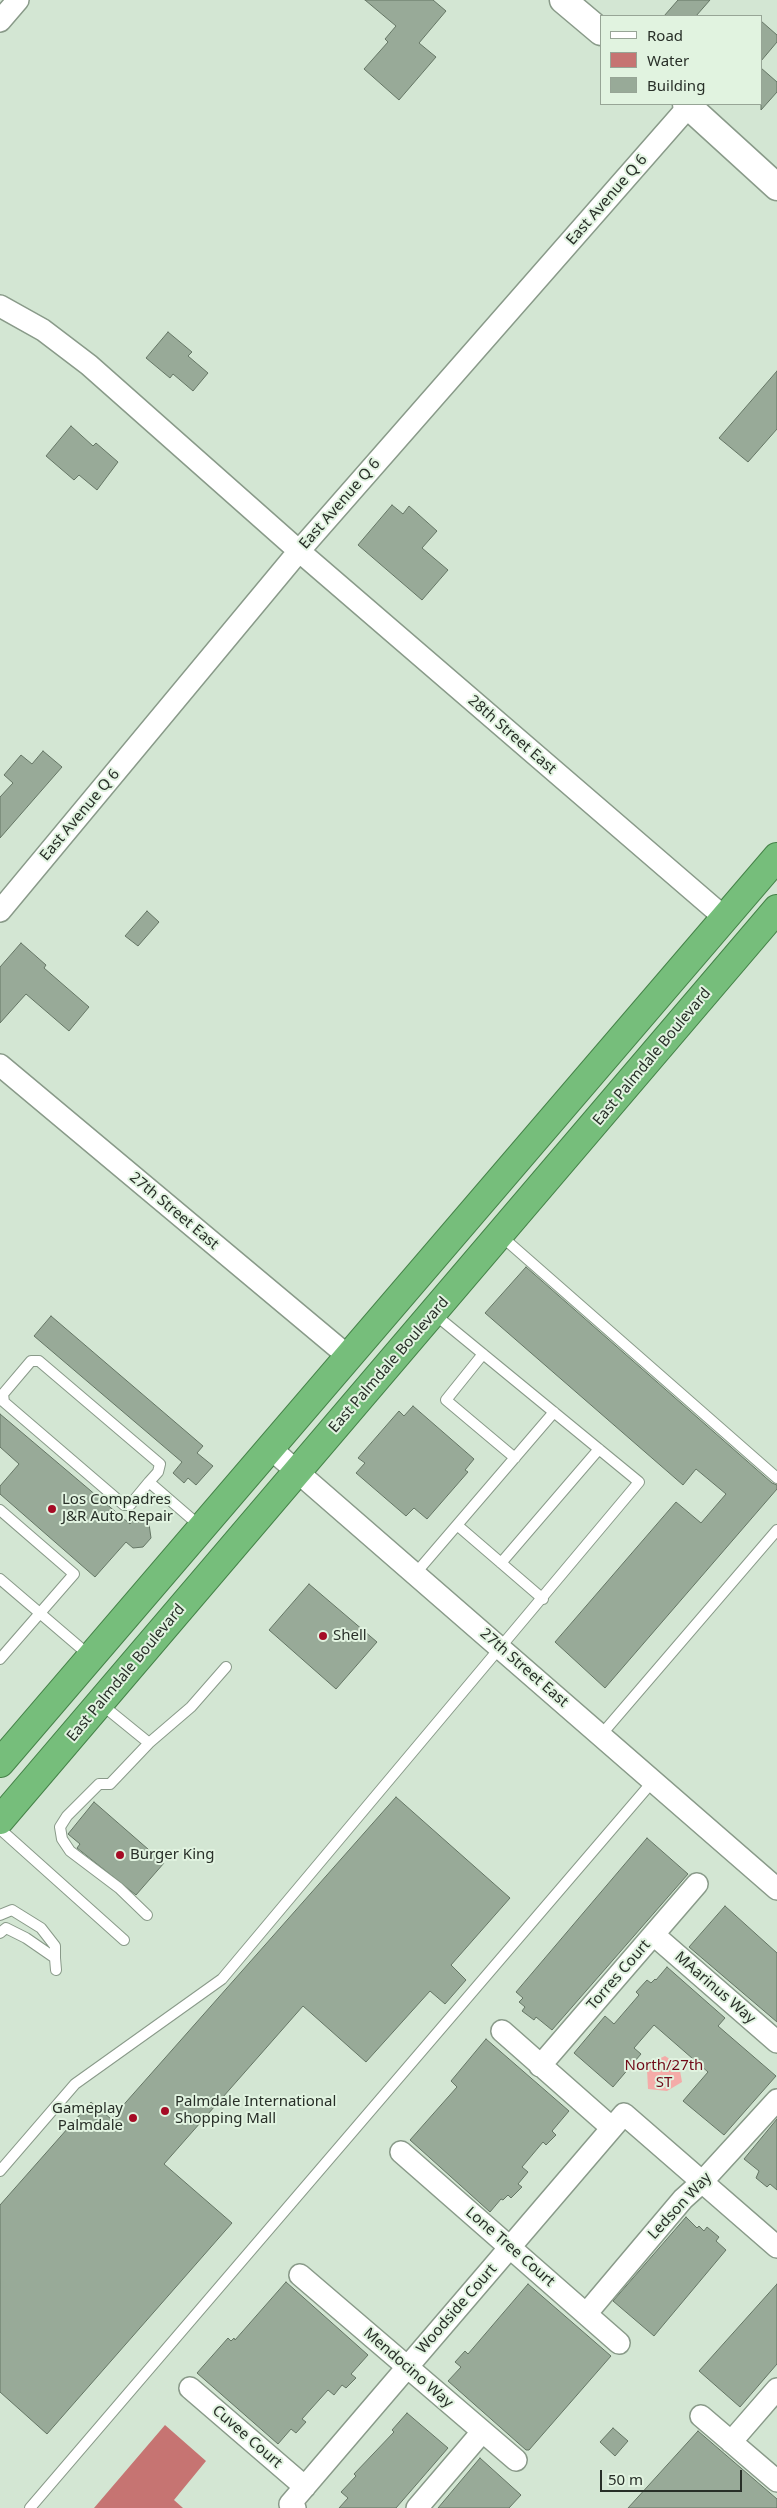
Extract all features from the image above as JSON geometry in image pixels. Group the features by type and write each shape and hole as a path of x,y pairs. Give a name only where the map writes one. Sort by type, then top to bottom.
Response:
{"highway":[{"path":"0,1763 777,857"},
{"name":"East Palmdale Boulevard","path":"0,1820 101,1704 297,1471 500,1236 777,909"}],"street":[{"path":"0,21 18,0"},
{"path":"563,0 600,31"},
{"path":"688,105 777,186"},
{"name":"East Avenue Q 6","path":"0,911 298,551 688,105"},
{"name":"28th Street East","path":"0,306 43,330 89,365 298,551 725,918"},
{"name":"27th Street East","path":"0,1065 348,1357"},
{"name":"27th Street East","path":"270,1448 777,1888"},
{"name":"Torres Court","path":"540,2066 697,1884"},
{"name":"MAarinus Way","path":"654,1935 777,2042"},
{"path":"502,2031 540,2066 702,2182 774,2240"},
{"name":"Ledson Way","path":"586,2314 683,2199 702,2182 777,2100"},
{"name":"Woodside Court","path":"293,2506 305,2486 618,2121"},
{"name":"Lone Tree Court","path":"401,2152 619,2343"},
{"name":"Mendocino Way","path":"300,2275 516,2460"},
{"name":"Cuvee Court","path":"190,2388 305,2486"},
{"path":"731,2442 777,2389"},
{"path":"701,2416 777,2481"},
{"path":"417,2508 482,2432"}],"lane":[{"path":"500,1236 777,1478"},
{"path":"0,2171 75,2084 222,1980 543,1599 639,1482 434,1313"},
{"path":"484,1354 446,1400 515,1458"},
{"path":"32,1361 39,1361 160,1464 158,1472 149,1482 130,1505 124,1505 4,1402 3,1394 32,1361"},
{"path":"415,1574 554,1412"},
{"path":"501,1563 599,1449"},
{"path":"149,1482 202,1528"},
{"path":"0,1510 74,1574 0,1658"},
{"path":"457,1525 543,1599"},
{"path":"601,1735 777,1530"},
{"path":"0,1580 91,1657"},
{"path":"146,1915 119,1888 70,1851 62,1839 60,1827 67,1816 99,1784 110,1784 149,1743 191,1707 226,1667"},
{"path":"101,1704 149,1743"},
{"path":"30,2508 653,1781"},
{"path":"0,1829 124,1940"},
{"path":"0,1915 12,1910 41,1928 56,1946 56,1970"},
{"path":"0,1933 6,1928 26,1938 55,1958"}],"green space":[{"name":"North/27th ST","path":"665,2056 679,2065 682,2082 667,2091 648,2089 647,2069 654,2061"}],"water":[{"path":"165,2425 206,2461 174,2500 183,2508 94,2508"}],"building":[{"path":"365,0 433,0 446,11 419,43 436,57 399,100 364,69 388,42 385,39 396,26"},
{"path":"678,0 710,0 697,15 665,15"},
{"path":"762,22 777,35 777,42 762,60"},
{"path":"762,69 777,82 777,92 761,110"},
{"path":"168,332 192,352 188,356 208,373 193,391 173,374 170,378 146,358"},
{"path":"777,371 777,429 748,462 719,438"},
{"path":"71,426 93,446 96,443 118,462 97,490 79,475 74,480 46,456"},
{"path":"392,505 403,514 409,506 437,531 422,548 448,570 422,600 358,545"},
{"path":"43,751 62,767 0,838 0,797 13,783 4,775 21,755 32,764"},
{"path":"147,911 159,922 138,946 125,936"},
{"path":"21,943 46,965 44,968 89,1007 69,1031 26,994 0,1023 0,967"},
{"path":"526,1267 772,1483 777,1485 777,1489 605,1688 555,1642 676,1502 701,1523 726,1494 696,1469 683,1485 485,1313"},
{"path":"51,1316 203,1446 197,1453 213,1466 196,1485 188,1478 184,1483 173,1473 182,1462 34,1336"},
{"path":"413,1406 474,1459 465,1470 468,1472 427,1519 414,1508 406,1516 356,1473 365,1463 358,1458 399,1411 404,1416"},
{"path":"0,1414 130,1524 140,1512 151,1521 149,1524 151,1538 143,1547 133,1548 126,1542 95,1577 0,1494 0,1486 19,1464 0,1447"},
{"name":"Shell","path":"309,1584 377,1642 336,1689 269,1630"},
{"name":"Palmdale International Shopping Mall","path":"396,1797 510,1898 451,1965 466,1980 445,2004 430,1991 366,2062 303,2006 164,2164 232,2223 47,2434 0,2392 0,2205 91,2102 111,2119"},
{"name":"Burger King","path":"94,1802 164,1863 136,1895 77,1848 80,1844 68,1834"},
{"path":"647,1838 688,1874 552,2030 536,2017 534,2020 522,2011 525,2007 519,2002 523,1998 516,1992"},
{"path":"725,1906 777,1953 777,2022 689,1947"},
{"path":"667,1967 725,2018 718,2026 776,2076 724,2135 683,2101 708,2072 654,2025 634,2048 641,2054 613,2087 574,2053 605,2016 614,2024 639,1995 636,1992 647,1980 651,1983 656,1980"},
{"path":"486,2039 569,2111 552,2131 556,2135 546,2145 543,2142 522,2167 528,2172 518,2184 522,2187 511,2198 508,2195 503,2200 501,2199 490,2212 410,2140 457,2087 451,2081"},
{"path":"777,2119 777,2190 770,2184 767,2187 756,2178 759,2171 744,2159"},
{"path":"686,2217 697,2228 699,2226 704,2231 707,2227 719,2237 716,2241 726,2250 654,2336 613,2301"},
{"path":"286,2282 368,2355 351,2374 356,2378 346,2388 342,2385 334,2395 328,2390 302,2419 306,2422 296,2433 291,2429 278,2444 197,2373 228,2338 231,2341 234,2338 235,2340"},
{"path":"528,2284 611,2356 529,2450 526,2450 448,2381 461,2367 455,2362 465,2351 468,2354"},
{"path":"777,2284 777,2364 740,2407 699,2371"},
{"path":"407,2413 448,2448 396,2508 339,2508 348,2498 341,2492 356,2476 354,2474 394,2432 392,2430"},
{"path":"613,2428 628,2441 615,2456 600,2442"},
{"path":"698,2431 777,2499 777,2508 628,2508"},
{"path":"480,2458 521,2495 509,2508 438,2508"}],"place":[{"name":"Los Compadres J&R Auto Repair","path":"52,1509"},
{"name":"Shell","path":"323,1636"},
{"name":"Burger King","path":"120,1855"},
{"name":"Palmdale International Shopping Mall","path":"165,2111"},
{"name":"Gameplay Palmdale","path":"133,2118"}]}
